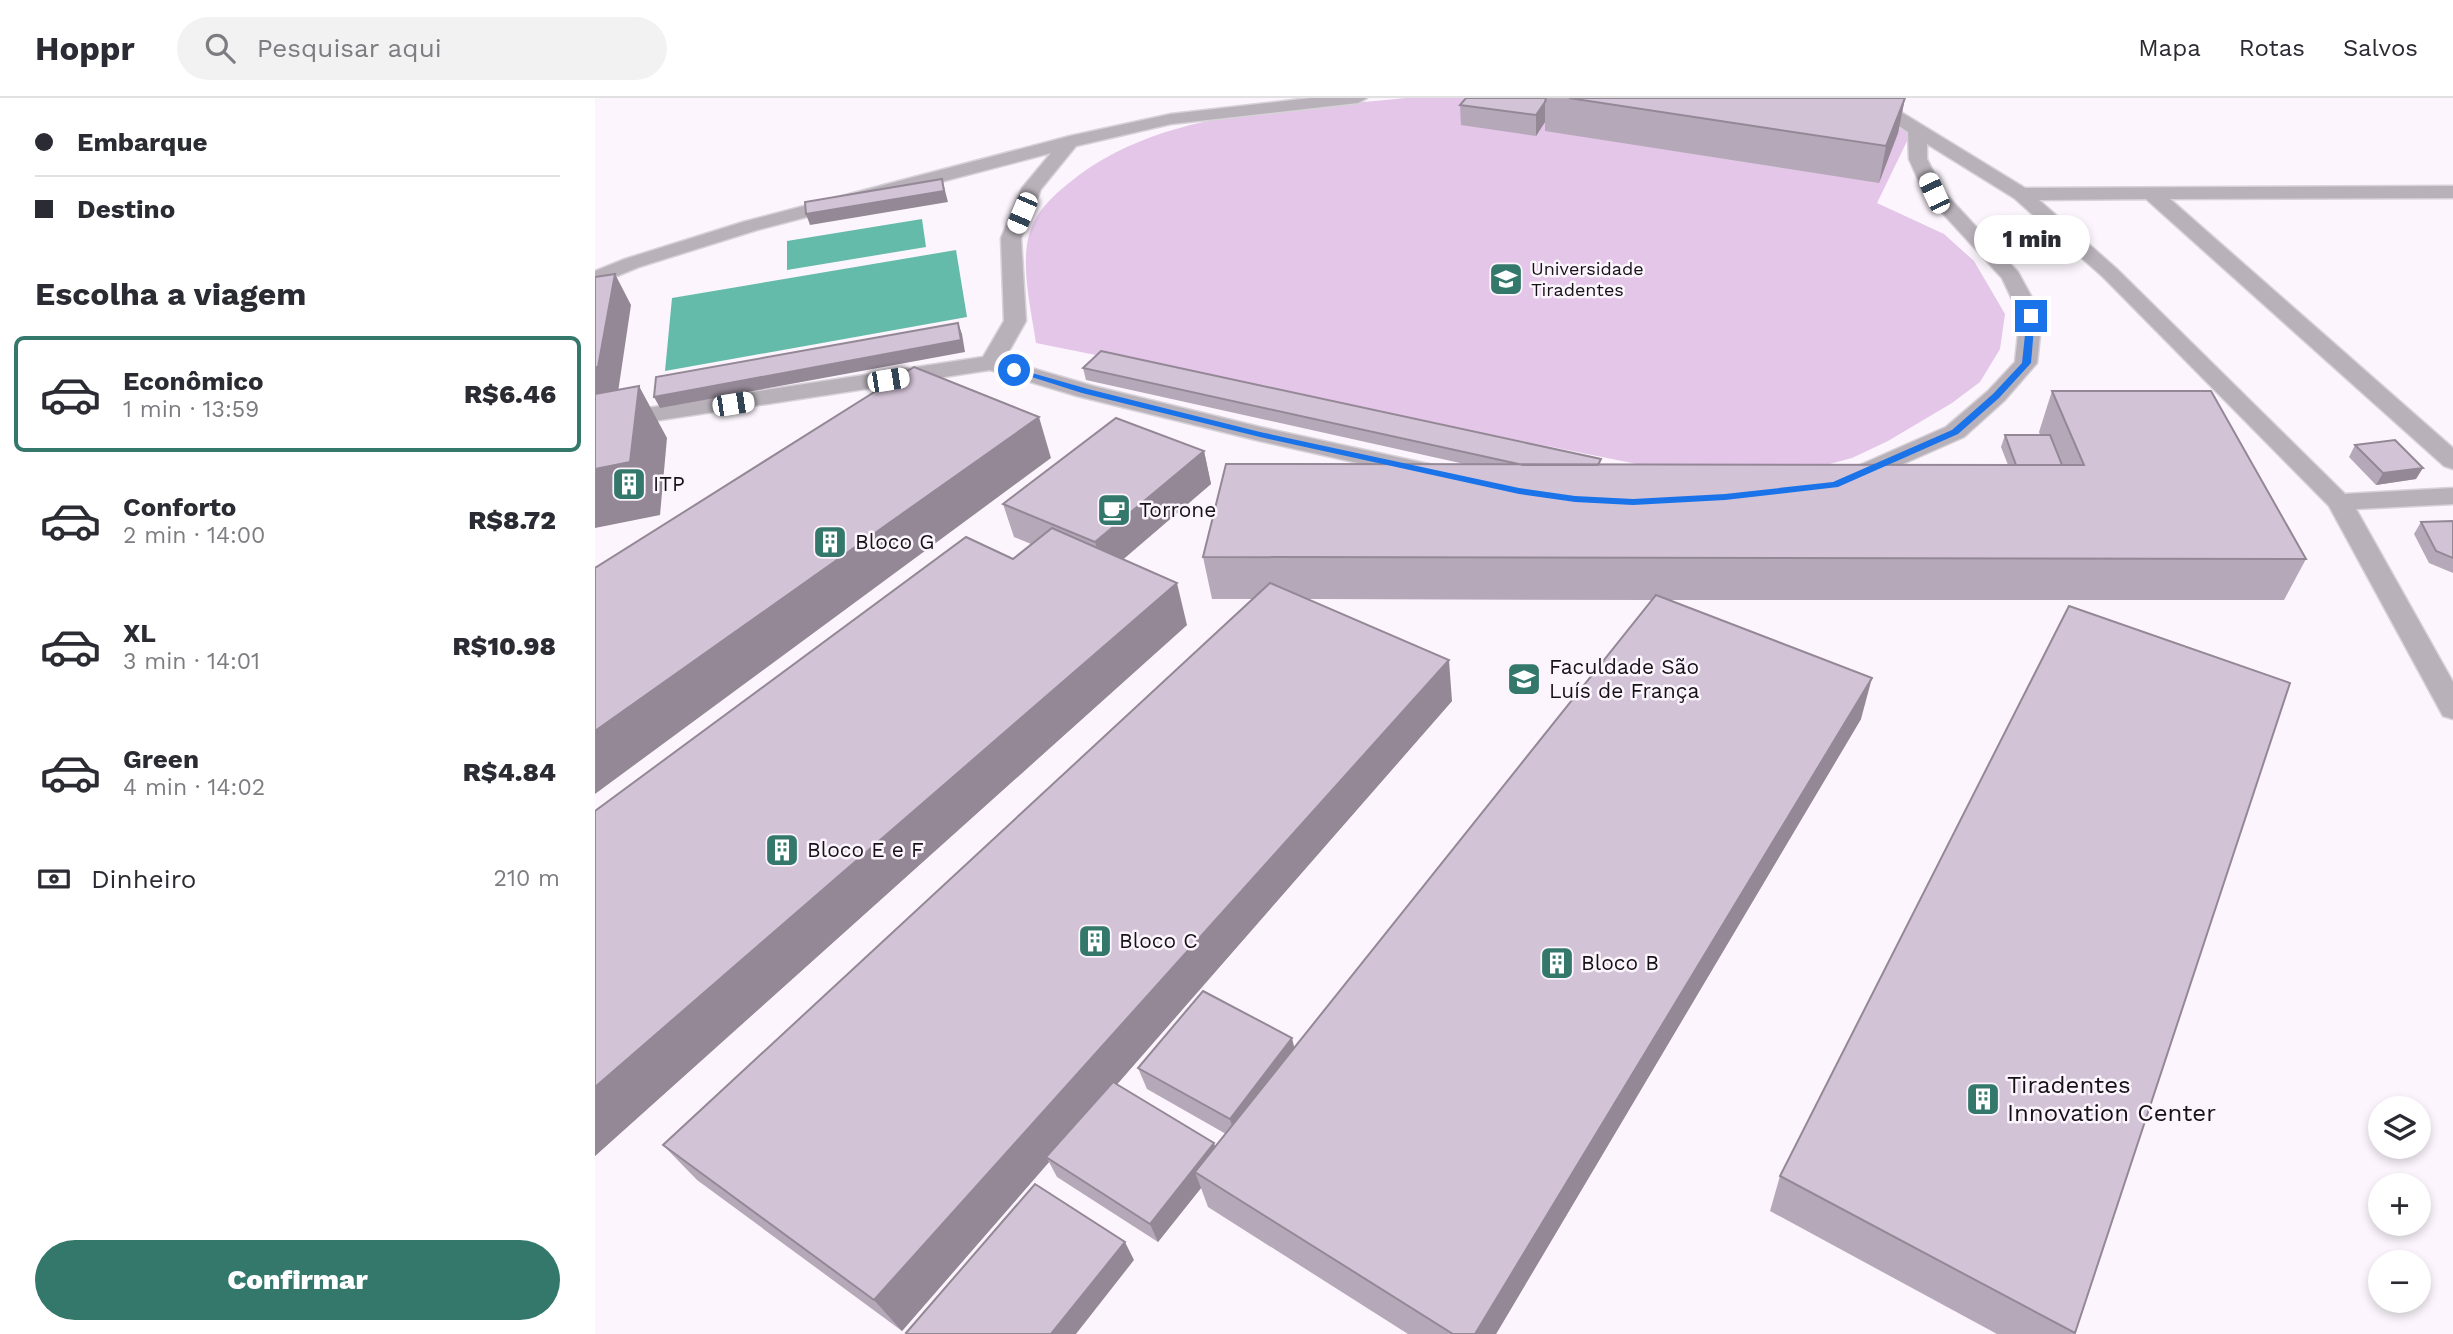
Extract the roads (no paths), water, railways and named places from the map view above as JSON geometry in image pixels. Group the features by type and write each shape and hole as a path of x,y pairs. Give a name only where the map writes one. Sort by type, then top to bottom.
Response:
{"lane":[{"path":"595,279 632,262 750,226 1070,142 1171,119 1358,98"},
{"path":"1865,98 2021,194 2109,272 2339,502 2453,708"},
{"path":"1822,487 1835,485 1955,432 1996,396 2027,363 2031,316 2011,276 1934,193 1918,159 1917,128"},
{"path":"991,363 1015,321 1011,238 1032,188 1070,142"},
{"path":"2021,194 2453,192"},
{"path":"2151,193 2453,461"},
{"path":"595,423 991,363 1085,391 1260,434 1465,479"},
{"path":"2339,502 2453,496"}],"place":[{"name":"Universidade Tiradentes","path":"1506,279"},
{"name":"ITP","path":"629,484"},
{"name":"Torrone","path":"1114,510"},
{"name":"Bloco G","path":"830,542"},
{"name":"Faculdade São Luís de França","path":"1524,679"},
{"name":"Bloco E e F","path":"782,850"},
{"name":"Bloco C","path":"1095,941"},
{"name":"Bloco B","path":"1557,963"},
{"name":"Tiradentes Innovation Center","path":"1983,1099"}]}
